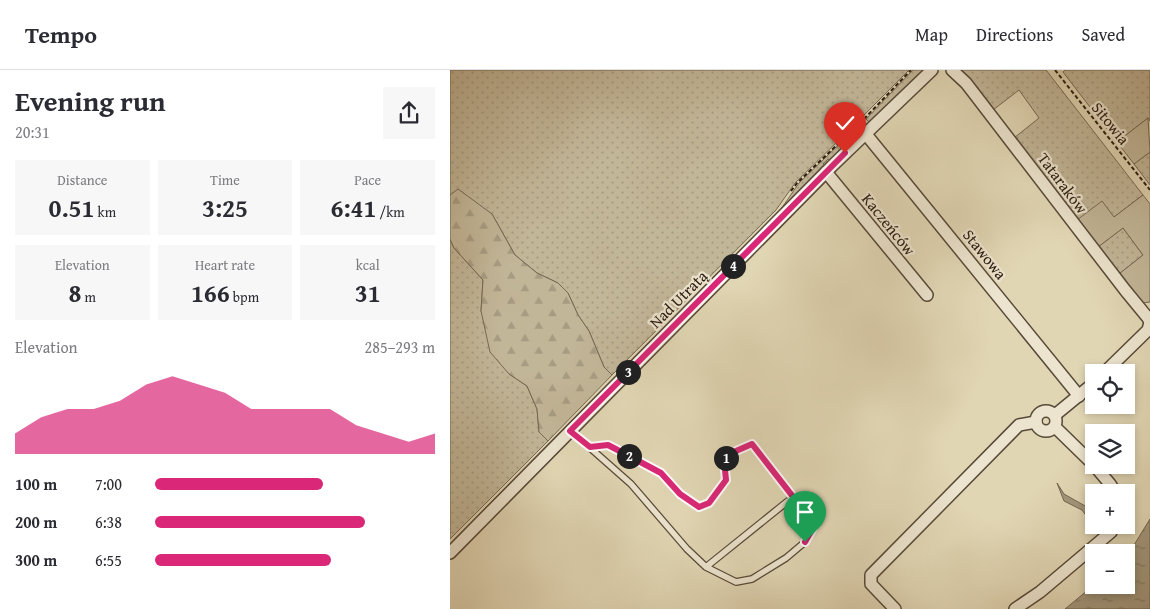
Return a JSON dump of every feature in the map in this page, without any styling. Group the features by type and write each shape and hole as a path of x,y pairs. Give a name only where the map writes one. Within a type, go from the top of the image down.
{"street":[{"name":"Nad Utratą","path":"450,553 826,172 932,70"},
{"name":"Tataraków","path":"952,70 966,83 1148,318 1150,322 1148,330 1113,364"},
{"name":"Stawowa","path":"865,133 1079,396"},
{"name":"Kaczeńców","path":"826,172 926,295"},
{"path":"1085,391 1055,421 1049,431 1042,430 1036,422 1036,416 1041,412 1050,411 1055,421 1085,455"},
{"path":"895,609 871,584 872,575 1019,425 1036,422"},
{"path":"1102,474 1110,484"},
{"path":"1015,609 1040,592 1109,534"}],"lane":[{"path":"570,431 631,484 687,549 706,567 736,582 752,579 786,558 805,542 813,528 808,516 800,504 788,502 706,567"}],"path":[{"name":"Sitowia","path":"1055,70 1150,190"},
{"path":"590,447 608,445 661,473 680,494 699,507 709,503 726,480 724,460 736,451 752,444 800,504"}],"green space":[{"path":"450,70 909,70 849,130 840,121 835,127 843,136 795,183 776,210 612,375 604,367 589,331 578,315 568,293 558,283 537,273 515,255 492,214 450,195"},
{"path":"913,70 924,70 870,123 866,119"},
{"path":"962,70 1046,70 1143,195 1114,217 1077,220 1014,138 1039,118 1019,90 993,110"},
{"path":"1065,70 1150,70 1150,121 1148,118 1117,142 1063,72"},
{"path":"1148,118 1150,152 1134,164 1117,142"},
{"path":"852,132 856,136 823,164 825,167 615,380 612,380 781,209 799,183"},
{"path":"1150,152 1150,185 1134,164"},
{"path":"458,189 492,214 515,255 537,273 558,283 568,293 578,315 589,331 604,367 612,375 548,441 539,432 537,409 527,386 509,374 490,352 481,311 483,280 454,248 450,239 450,195"},
{"path":"1143,195 1150,204 1150,302 1142,303 1119,274 1143,255 1123,228 1098,247 1077,220 1102,201 1114,217"},
{"path":"1123,228 1143,255 1119,274 1098,247"},
{"path":"450,239 454,248 483,280 481,311 509,374 527,386 537,409 539,432 548,441 450,539"},
{"path":"605,389 450,547 450,544"}],"water":[{"path":"1057,483 1064,494 1085,506 1085,514 1082,510 1064,501"},
{"path":"1150,519 1150,609 1065,609 1085,592 1085,594 1135,594 1135,544"}],"route":[{"path":"805,542 813,528 808,516 752,444 736,451 724,460 726,480 709,503 699,507 680,494 661,473 608,445 590,447 570,431 845,153"}]}
